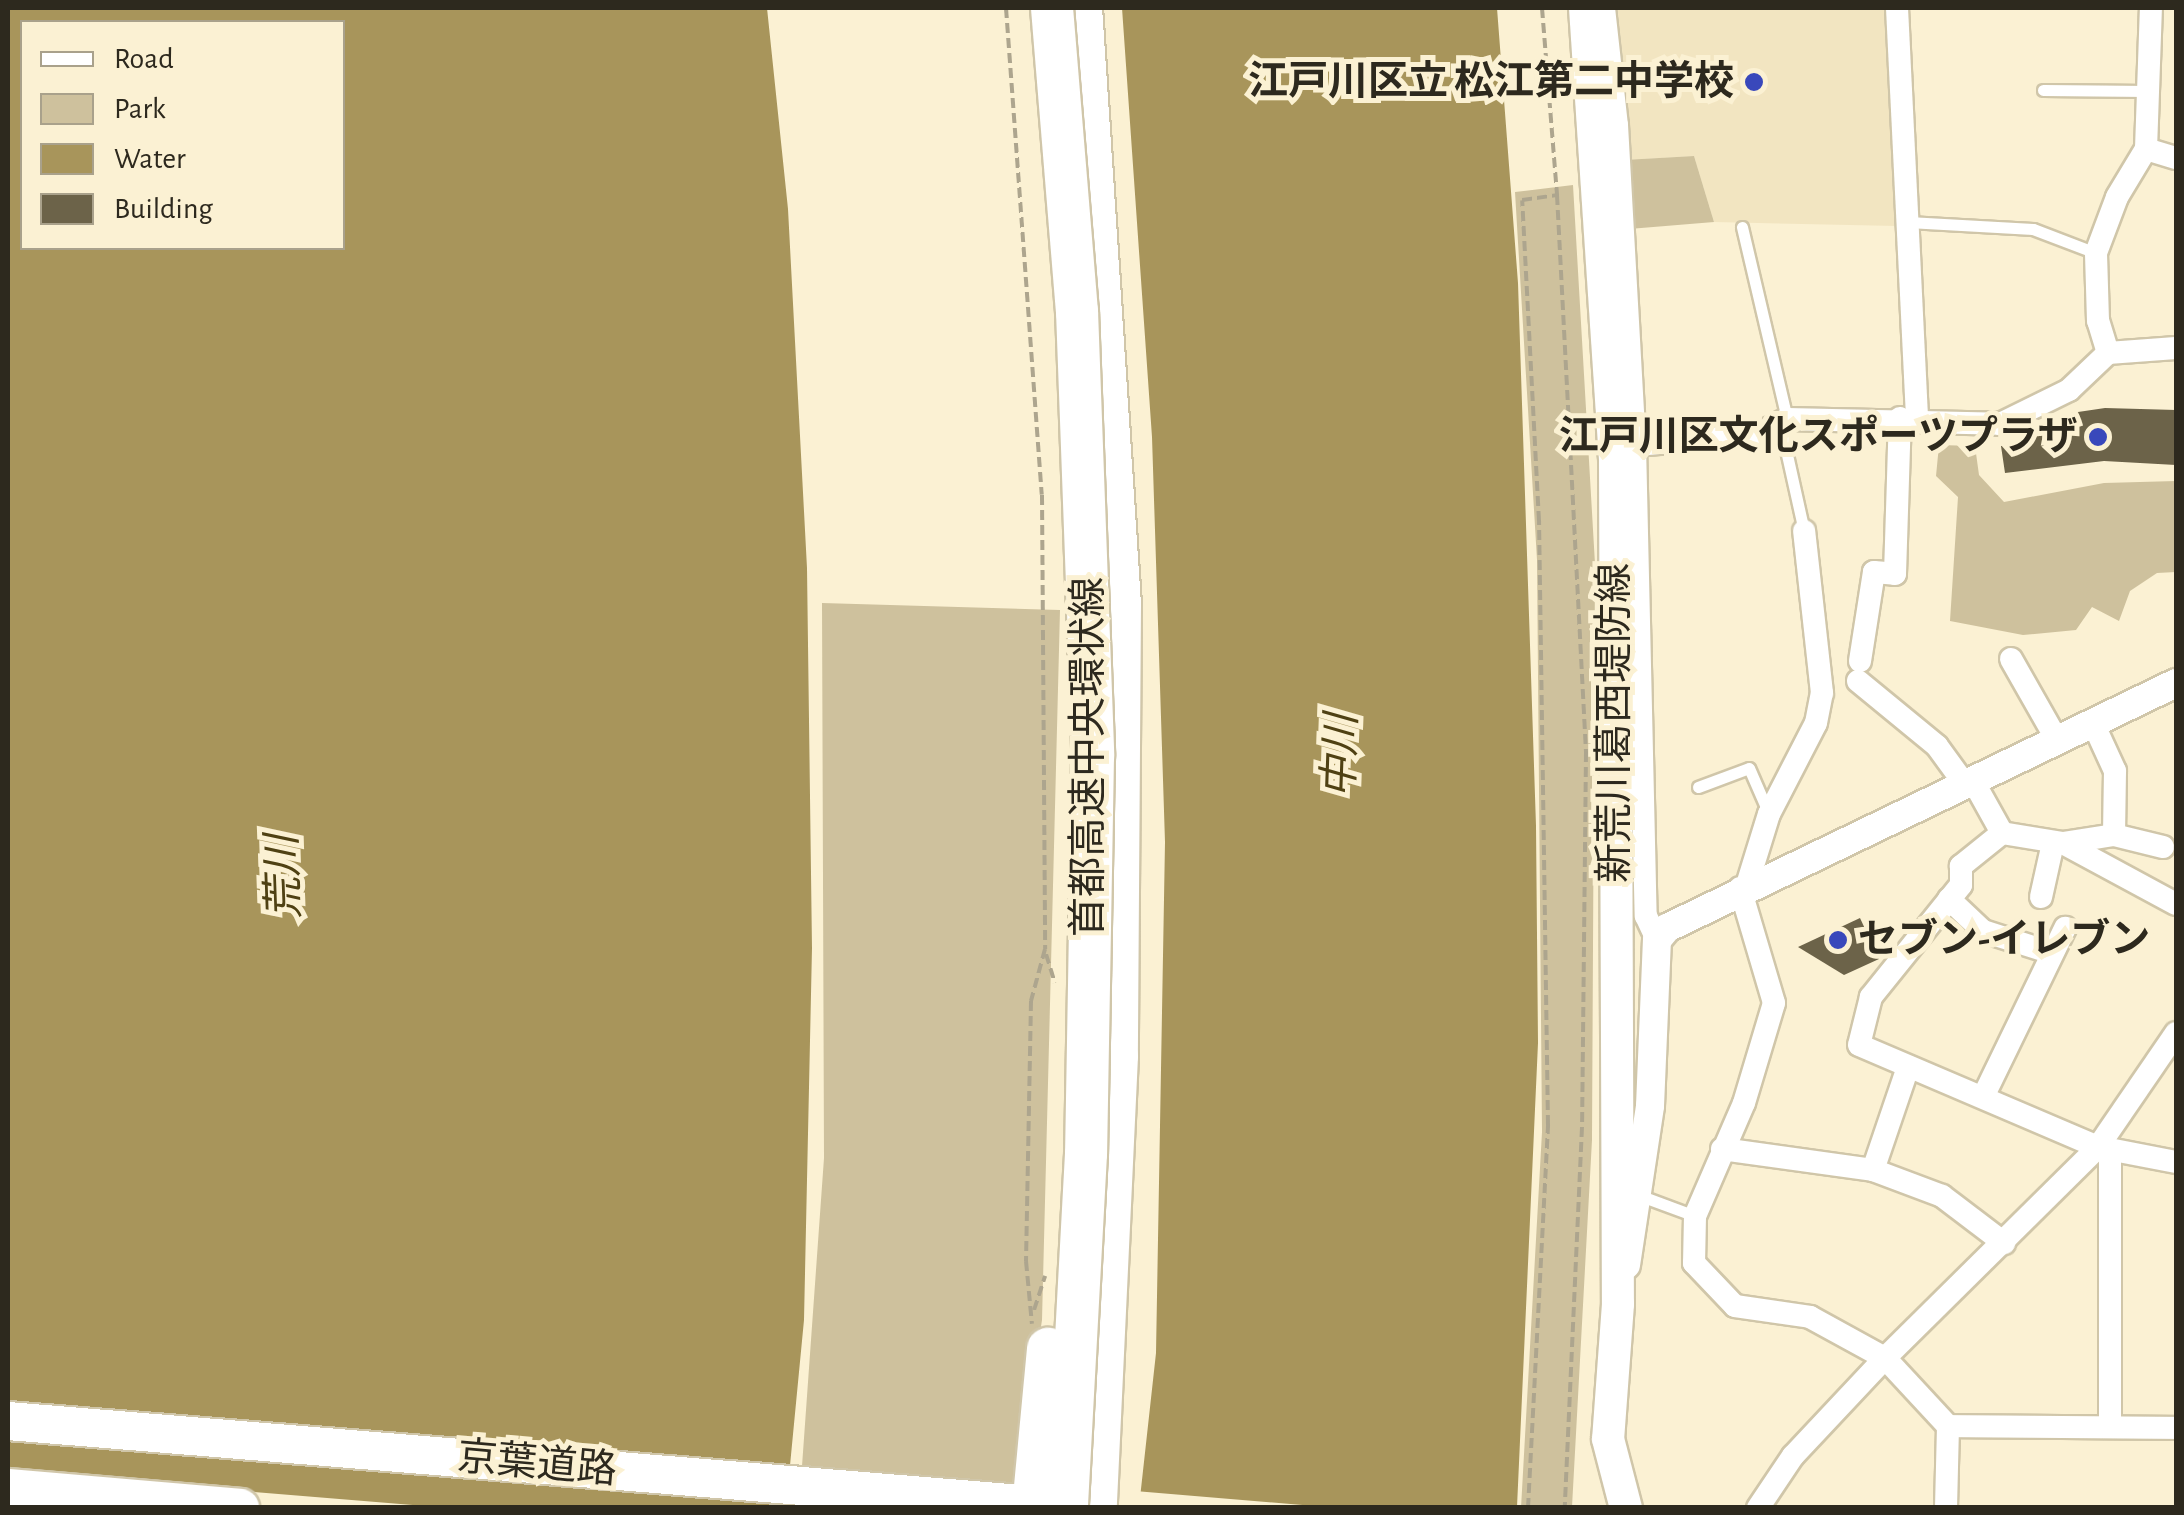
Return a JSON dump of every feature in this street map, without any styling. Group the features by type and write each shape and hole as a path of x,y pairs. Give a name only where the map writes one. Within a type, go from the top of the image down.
{"highway":[{"name":"首都高速中央環状線","path":"1052,8 1091,611 1089,1032 1067,1508"},
{"name":"首都高速中央環状線","path":"1081,8 1120,604 1117,1056 1107,1351 1096,1508"},
{"path":"1033,1508 1065,1145 1089,1032"},
{"path":"1107,1351 1118,1427 1118,1508"},
{"name":"京葉道路","path":"8,1421 1067,1508"},
{"path":"8,1488 240,1508"}],"main road":[{"name":"新荒川葛西堤防線","path":"1585,8 1615,463 1618,1304 1602,1508"},
{"name":"新荒川葛西堤防線","path":"1608,1439 1626,1508"}],"street":[{"path":"1604,8 1617,125 1635,445 1646,916 1657,940 1640,1196 1618,1304"},
{"path":"1898,8 1908,222 1909,418 1895,574 1874,572 1859,671 1968,781 2002,834"},
{"path":"2108,353 2098,320 2096,253 2117,197 2146,149 2151,8"},
{"path":"2146,149 2176,158"},
{"path":"1635,445 1756,434 1783,421 1909,418 2000,424 2069,390 2108,353 2176,348"},
{"path":"1804,531 1822,693 1805,748 1769,814 1743,887 1774,1003 1695,1216 1694,1263 1734,1306 1810,1317 1884,1358 1948,1426 1946,1508"},
{"path":"2011,659 2057,740"},
{"path":"1657,940 1683,917 1743,887 2176,683"},
{"path":"2093,723 2114,771 2114,835"},
{"path":"2163,848 2114,835 2058,843 2002,834 1961,866 1961,884 1872,997 1858,1045 2104,1148 2176,1162"},
{"path":"2041,897 2058,843"},
{"path":"2058,843 2176,904"},
{"path":"1950,899 1983,930 2052,953"},
{"path":"1984,1095 2065,928"},
{"path":"1758,1508 1793,1456 1884,1358 2104,1148 2176,1033"},
{"path":"1873,1170 1908,1066"},
{"path":"2104,1148 2110,1427"},
{"path":"1722,1149 1873,1170 1942,1196 2004,1243"},
{"path":"1948,1426 2176,1428"}],"lane":[{"path":"2043,90 2148,91"},
{"path":"1908,222 2033,229 2096,253"},
{"path":"1742,227 1804,531"},
{"path":"1698,787 1749,768 1769,814"},
{"path":"1640,1196 1695,1216"}],"path":[{"path":"1006,8 1042,494 1045,949 1031,1001 1031,1334"},
{"path":"1542,8 1557,196 1586,752 1582,1127 1564,1508"},
{"path":"1528,1508 1548,1106 1539,522 1522,200 1557,196"},
{"path":"1680,1508 1709,1507"}],"shaded area":[{"name":"江戸川区立 松江第二中学校","path":"1611,8 1888,8 1897,226 1714,222 1694,156 1624,160"}],"green space":[{"path":"1694,156 1714,222 1629,229 1624,160"},
{"path":"1573,185 1595,564 1592,1140 1572,1507 1521,1508 1542,1132 1537,560 1515,192"},
{"path":"1939,445 1975,446 1979,475 2004,502 2104,483 2176,481 2176,572 2157,573 2130,591 2119,621 2092,607 2076,630 2023,635 1950,621 1958,497 1936,476"},
{"path":"822,603 1060,610 1042,1320 1014,1507 799,1508 824,1158"}],"water":[{"name":"荒川","path":"8,8 767,8 788,209 807,568 812,948 804,1320 786,1507 8,1508"},
{"name":"中川","path":"1122,8 1497,8 1518,283 1536,826 1538,1043 1517,1507 1139,1507 1156,1353 1165,842 1152,437"}],"pier":[{"path":"8,1472 437,1507 8,1508"},
{"path":"1135,1491 1326,1507 1134,1508"}],"building":[{"name":"江戸川区文化スポーツプラザ","path":"2105,408 2176,410 2176,465 2104,461 2005,473 2001,446 2019,444 2018,430 2052,425 2051,416"},
{"path":"1860,918 1879,959 1844,975 1798,947"}],"place":[{"name":"江戸川区立 松江第二中学校","path":"1754,82"},
{"name":"江戸川区文化スポーツプラザ","path":"2098,437"},
{"name":"セブン-イレブン","path":"1838,940"}]}
